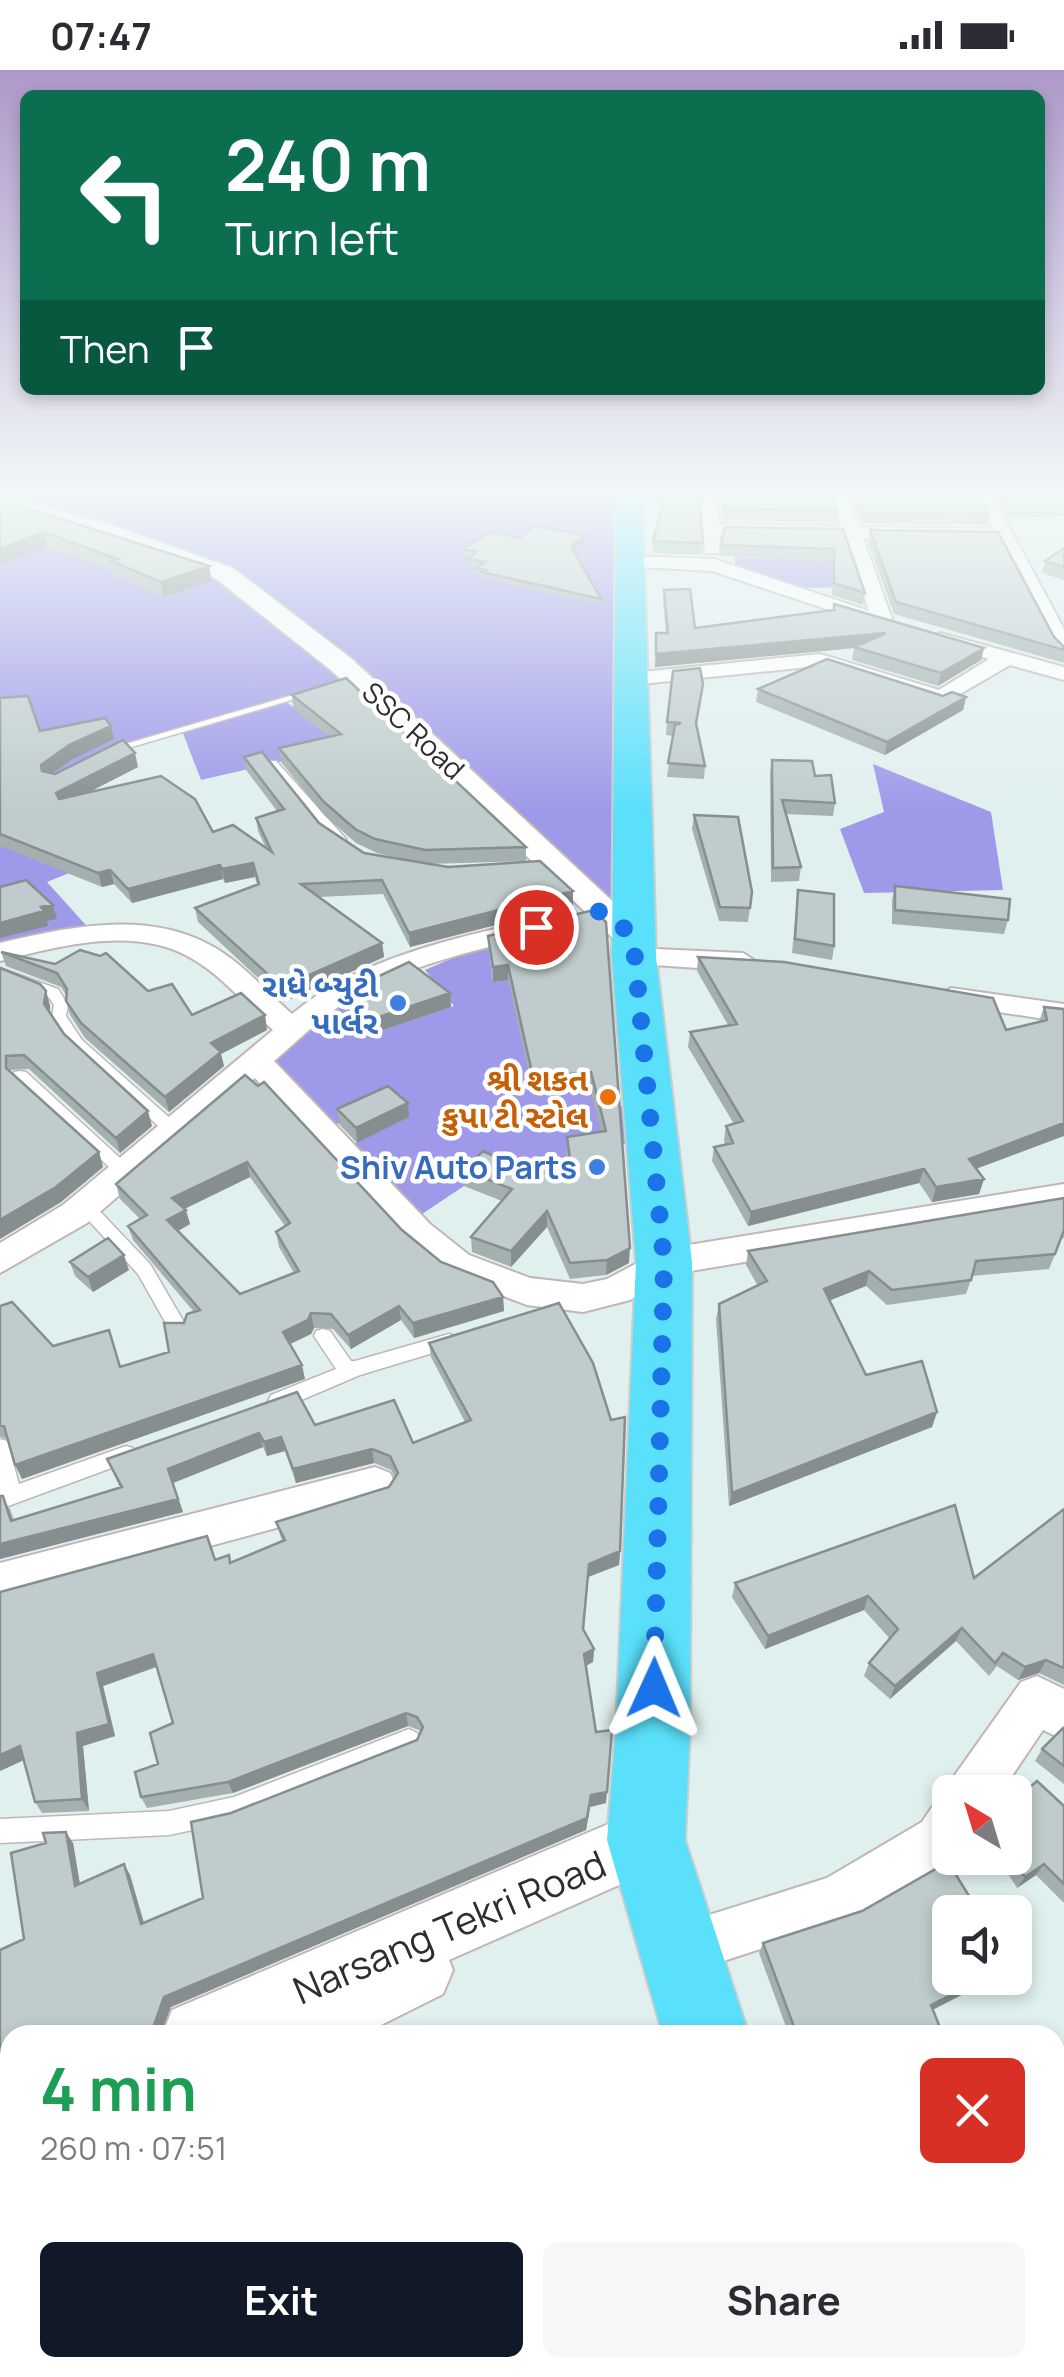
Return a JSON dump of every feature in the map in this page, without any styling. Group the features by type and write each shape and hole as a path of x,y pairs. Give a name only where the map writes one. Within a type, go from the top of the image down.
{"main road":[{"path":"630,598 624,935 664,1262 654,1728 646,1840 703,2025"}],"street":[{"name":"SSC Road","path":"252,598 624,935"},
{"path":"812,598 1005,659 1062,672"},
{"path":"885,598 900,627"},
{"path":"1037,598 1064,648"},
{"path":"630,680 820,660 941,698 1005,659"},
{"path":"0,952 66,935 103,932 145,935 192,946 223,966 292,1030"},
{"path":"0,1260 84,1206 325,1002 378,975 466,944 624,935 765,963"},
{"path":"923,991 1064,1013"},
{"path":"256,1060 328,1132 418,1232 456,1264 527,1292 583,1298 617,1290 664,1262 1064,1196"},
{"path":"0,1583 376,1485"},
{"path":"984,1775 1037,1698 1064,1718"},
{"path":"306,2025 576,1893 646,1840"},
{"name":"Narsang Tekri Road","path":"220,2025 646,1840"},
{"path":"677,1950 838,1900 932,1845"}],"lane":[{"path":"86,760 127,743 321,690"},
{"path":"272,764 330,831 358,855"},
{"path":"0,972 53,992 61,1005 60,1016 77,1043 174,1131"},
{"path":"20,1076 125,1172"},
{"path":"84,1206 144,1270 179,1329"},
{"path":"526,1316 583,1298"},
{"path":"252,1410 356,1369 470,1334"},
{"path":"323,1336 345,1366 356,1369"},
{"path":"0,1447 6,1498 150,1445"},
{"path":"0,1830 168,1822 234,1809 409,1741"}],"shaded area":[{"path":"0,598 630,598 633,937 358,680 284,700 343,747 201,780 181,728 101,753 54,780 89,865 47,882 93,933 0,952"},
{"path":"873,764 991,812 1003,890 864,893 840,829 884,812"},
{"path":"488,943 493,982 538,975 533,1092 590,1087 596,1109 624,1106 625,1144 567,1153 572,1190 464,1186 416,1218 352,1145 408,1117 389,1101 335,1125 267,1065 341,1000 372,1034 454,1006 425,970"}],"building":[{"path":"665,598 691,598 695,628 834,610 834,604 984,648 941,673 854,647 886,633 656,654 656,633 668,633"},
{"path":"894,598 1033,598 1064,650 896,602"},
{"path":"827,659 943,696 952,692 966,697 887,742 758,689"},
{"path":"700,668 703,684 696,723 705,766 668,763 675,725 681,723 667,722 673,671"},
{"path":"346,678 526,847 425,850 375,839 355,829 323,801 279,748 341,734 292,695"},
{"path":"28,696 40,731 105,718 111,726 69,745 41,765 42,771 55,774 123,740 135,753 56,793 59,799 161,776 195,799 213,832 233,825 272,852 256,818 284,809 244,757 262,752 319,823 364,853 448,867 540,861 573,891 409,933 382,880 301,884 382,943 282,987 195,908 259,884 253,863 222,869 220,865 128,889 110,870 98,873 0,834 0,698"},
{"path":"772,760 812,761 815,776 831,775 835,803 782,800 801,867 773,868"},
{"path":"694,815 738,817 752,892 750,908 720,907"},
{"path":"26,880 53,905 0,923 0,887"},
{"path":"895,886 1010,899 1008,920 895,910"},
{"path":"798,890 834,894 834,946 795,939"},
{"path":"594,910 606,922 630,1248 607,1260 570,1263 547,1211 511,1251 471,1237 512,1189 463,1170 483,1151 531,1173 572,1174 567,1137 606,1131 591,1072 533,1077 508,965 493,967 488,936"},
{"path":"80,950 100,956 106,953 148,991 172,984 192,1015 241,993 265,1015 211,1043 221,1052 165,1097 81,1023 66,1001 67,989 57,973 1,952 55,964"},
{"path":"698,957 784,962 993,998 1006,1030 1047,1020 1044,1007 1064,1009 1064,1123 969,1159 984,1179 936,1187 924,1169 751,1212 714,1147 733,1143 726,1126 743,1121 690,1032 737,1024"},
{"name":"રાધે બ્યુટી પાર્લર","path":"409,962 450,993 370,1020 345,992"},
{"path":"0,968 40,984 46,991 44,1004 64,1034 148,1111 116,1138 24,1055 6,1056 6,1068 99,1152 56,1187 0,1220"},
{"path":"245,1075 258,1086 264,1082 402,1230 441,1262 493,1282 503,1297 413,1323 399,1306 348,1335 331,1314 311,1313 308,1320 283,1332 302,1365 15,1465 4,1426 0,1425 0,1306 12,1302 53,1346 109,1330 120,1367 169,1352 164,1323 184,1323 187,1314 200,1310 128,1226 147,1215 116,1184","holes":["247,1162 290,1223 276,1232 299,1271 240,1294 167,1220 186,1210 172,1198"]},
{"path":"388,1086 408,1103 356,1128 337,1109"},
{"path":"1064,1198 1064,1230 1055,1254 976,1261 971,1280 892,1290 869,1271 824,1289 866,1375 922,1361 937,1412 732,1493 719,1304 767,1281 748,1251"},
{"path":"108,1238 124,1255 88,1277 70,1262"},
{"path":"559,1303 593,1363 611,1420 625,1417 620,1551 589,1564 583,1629 594,1649 584,1654 596,1732 612,1730 607,1792 591,1795 587,1818 164,1997 154,2025 0,2025 0,1950 24,1939 11,1853 46,1843 43,1833 66,1832 75,1886 124,1864 141,1924 203,1898 191,1822 231,1813 417,1740 423,1727 417,1717 406,1713 228,1782 141,1797 135,1772 158,1764 150,1733 173,1723 153,1654 97,1673 109,1724 77,1733 82,1799 35,1802 20,1746 0,1755 0,1592 207,1536 215,1560 229,1555 230,1563 285,1540 276,1522 389,1487 398,1473 390,1456 372,1449 293,1469 281,1437 264,1442 259,1433 168,1469 178,1499 0,1544 0,1496 11,1521 122,1487 107,1459 297,1392 315,1425 394,1400 413,1443 471,1420 429,1343"},
{"path":"955,1505 974,1578 1064,1509 1064,1668 1046,1660 1025,1667 1003,1653 995,1663 962,1628 895,1686 869,1663 898,1629 868,1596 768,1636 735,1583"},
{"path":"1064,1729 1064,1766 1042,1749"},
{"path":"1037,1781 1064,1806 1064,1884 1044,1864 1032,1872 1032,1785"},
{"path":"932,1871 932,1875 956,1875 968,1895 932,1895 932,1995 951,1995 931,2005 939,2025 793,2025 763,1943 862,1911"}],"place":[{"name":"રાધે બ્યુટી પાર્લર","path":"398,1003"},
{"name":"શ્રી શકત કુપા ટી સ્ટોલ","path":"608,1097"},
{"name":"Shiv Auto Parts","path":"597,1167"}],"route":[{"path":"536,927 605,910 633,937 664,1262 654,1688"}]}
